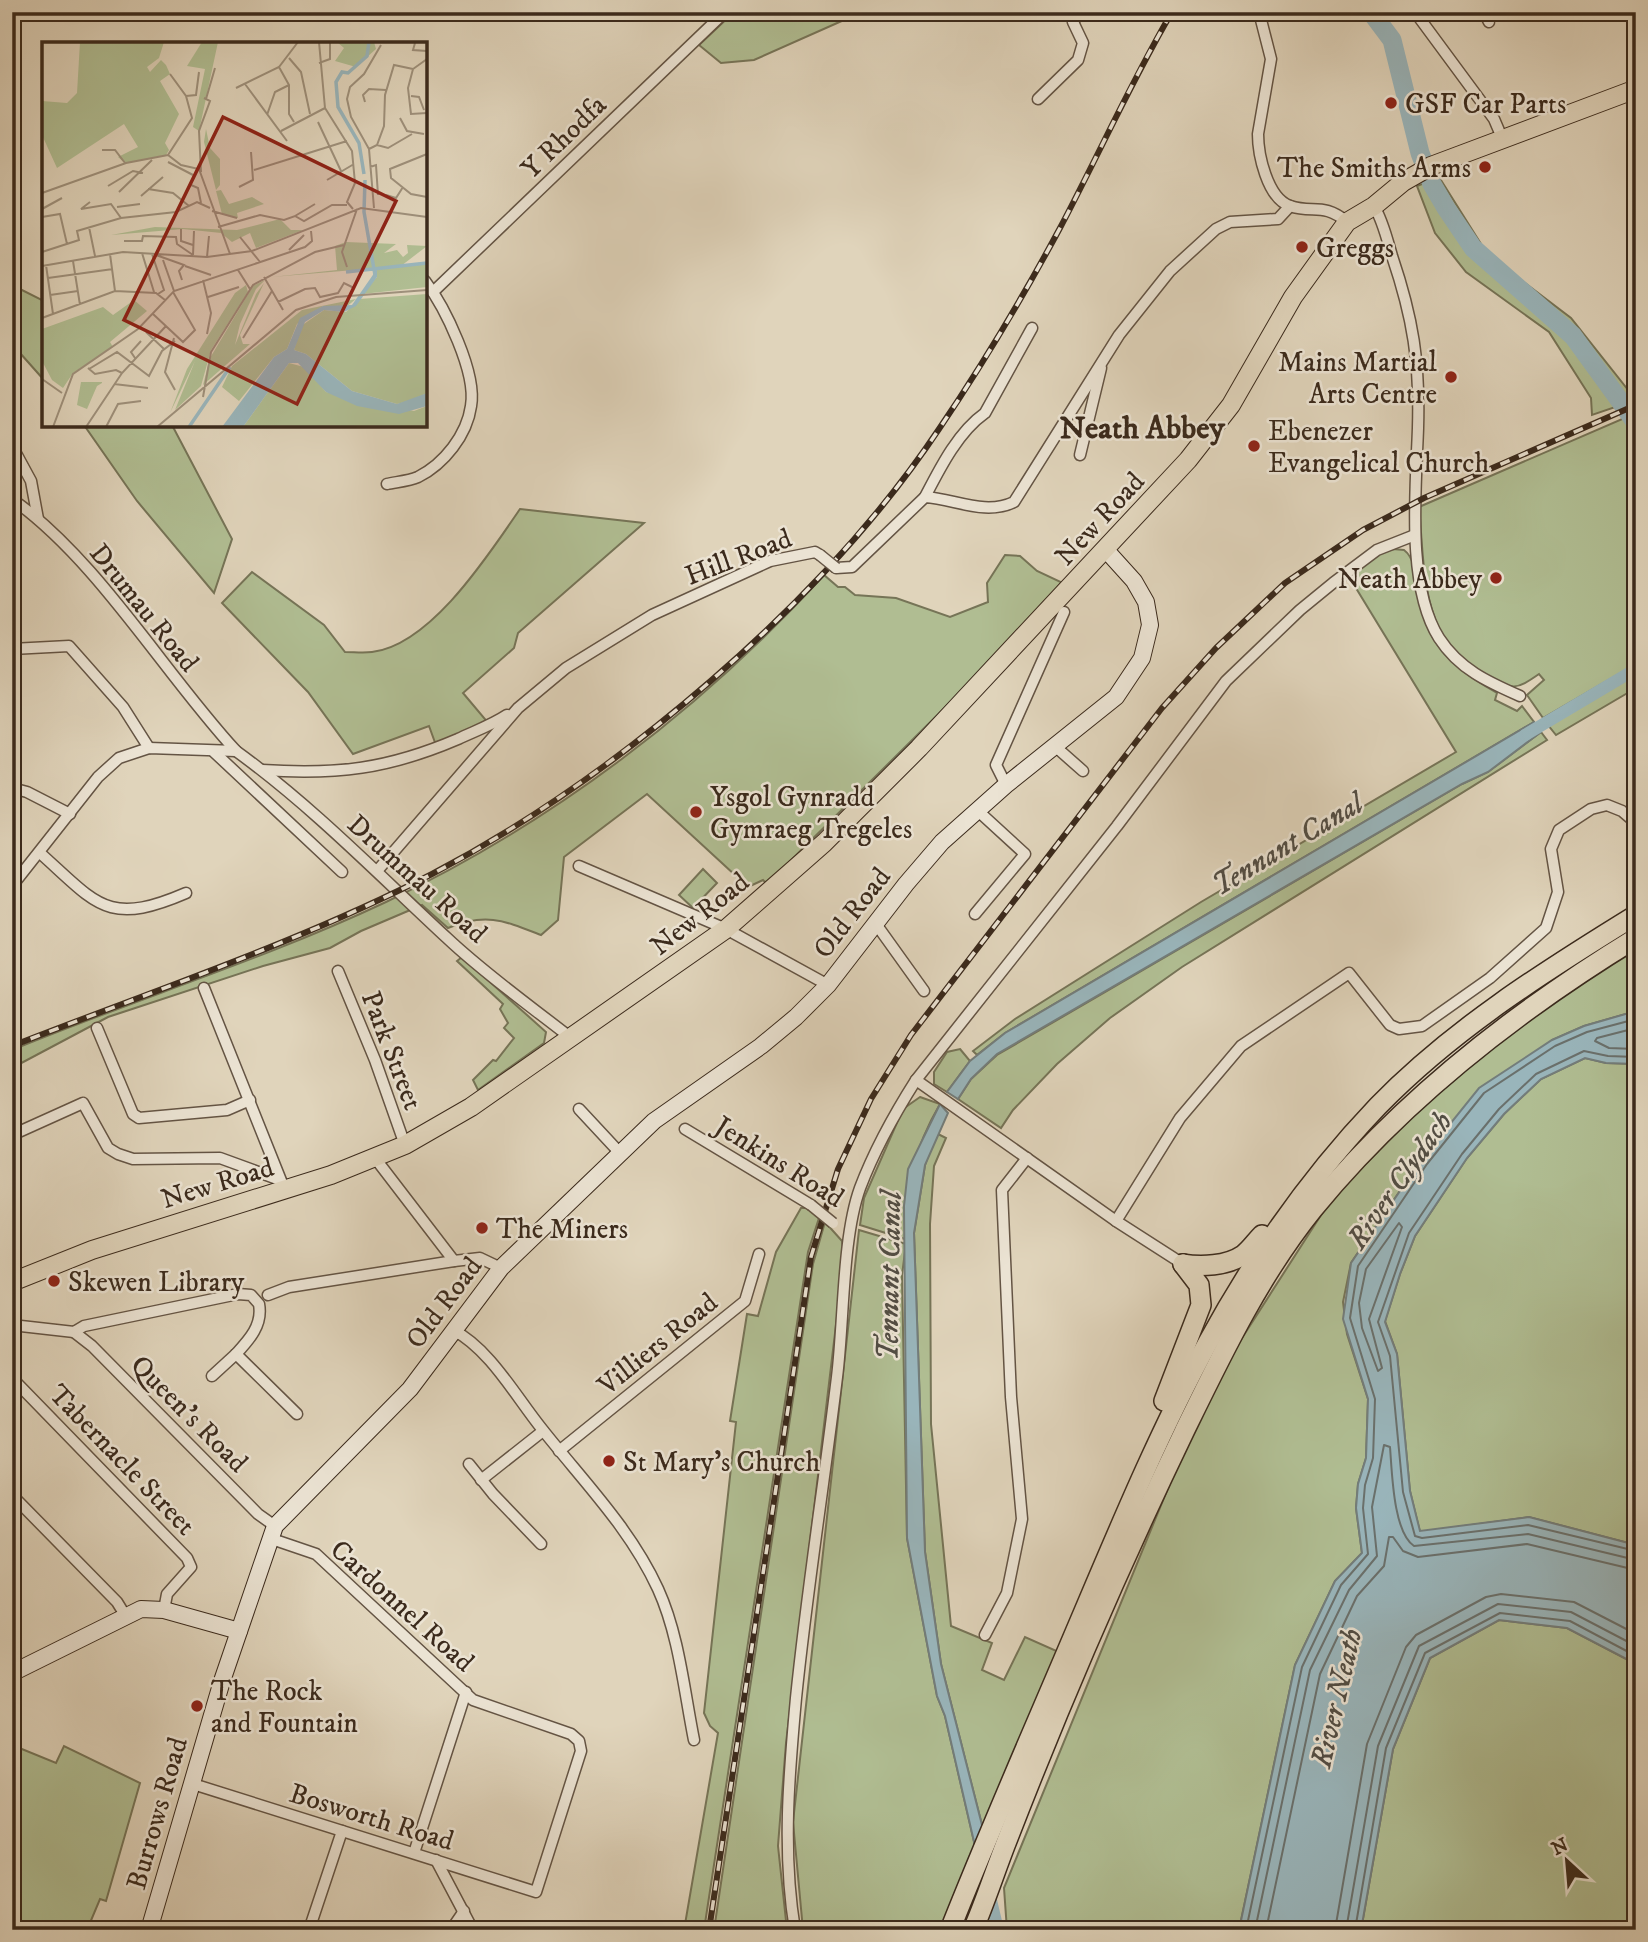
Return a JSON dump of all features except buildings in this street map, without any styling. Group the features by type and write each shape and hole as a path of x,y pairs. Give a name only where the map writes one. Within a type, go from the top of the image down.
{"highway":[{"path":"950,1930 1158,1436 1228,1302 1288,1213 1332,1157 1380,1104 1454,1037 1549,968 1636,915"},
{"path":"973,1930 1008,1838 1146,1511 1217,1362 1254,1297 1312,1211 1389,1125 1472,1052 1560,984 1636,938"},
{"path":"1183,1264 1195,1266 1228,1262 1244,1255 1288,1213"},
{"path":"1158,1436 1162,1407 1201,1305 1199,1285 1183,1264"}],"main road":[{"name":"New Road","path":"12,1282 92,1250 282,1184 376,1158 405,1145 471,1107 726,929 824,843 910,757 1106,550 1217,426 1293,297 1347,222 1425,170 1636,89"},
{"name":"Old Road","path":"239,1631 272,1532 393,1408 501,1268 654,1121 761,1046 828,985 942,842 1006,785 1057,748 1116,697 1132,678 1146,647 1150,625 1146,602 1134,581 1106,550"},
{"path":"12,1673 141,1609 164,1610 239,1631"},
{"name":"Burrows Road","path":"149,1930 239,1631"}],"street":[{"name":"Y Rhodfa","path":"433,292 724,12"},
{"path":"1038,99 1078,60 1083,43 1073,22 1080,12"},
{"path":"1259,12 1271,59 1258,145 1275,191 1290,206 1328,210 1347,222"},
{"path":"1415,12 1494,119 1503,139"},
{"path":"925,496 950,499 984,509 1014,502 1118,335 1170,271 1201,239 1230,222 1278,219 1290,206"},
{"path":"1374,206 1415,331 1419,426 1415,535 1424,598 1438,637 1468,671 1520,696"},
{"path":"387,484 417,477 443,458 463,433 472,404 470,378 427,284"},
{"name":"Hill Road","path":"377,871 518,708 566,668 652,615 770,561 815,552 836,568 852,567 925,496 956,446 975,420 985,413 1032,328"},
{"path":"1080,455 1103,359"},
{"path":"12,446 32,481 38,519"},
{"name":"Drumau Road","path":"12,499 38,519 74,555 236,751"},
{"path":"795,1930 787,1862 791,1749 804,1619 838,1376 851,1232 860,1189 895,1113 916,1080 1117,826 1226,681 1300,610 1333,583 1377,550 1415,535"},
{"path":"1006,785 996,765 1064,612"},
{"path":"12,649 69,646 123,707 149,748"},
{"path":"262,770 311,773 374,769 437,748 500,720 518,708"},
{"path":"12,886 98,777 119,758 149,748 236,751"},
{"path":"1057,748 1083,772"},
{"name":"Drummau Road","path":"236,751 262,770 377,871 449,940 570,1038"},
{"name":"Drummau Road","path":"214,752 342,872"},
{"path":"12,788 27,792 71,814"},
{"path":"1116,1221 1180,1118 1241,1046 1349,973 1390,1025 1399,1029 1422,1026 1490,978 1546,928 1558,892 1551,849 1559,830 1591,809 1607,805 1622,811 1636,823"},
{"path":"975,914 1026,854 977,810"},
{"path":"40,853 97,904 127,911 160,904 186,893"},
{"path":"579,866 726,929 828,985"},
{"path":"876,924 924,991"},
{"name":"Park Street","path":"338,971 375,1060 405,1145"},
{"path":"204,988 282,1184"},
{"path":"97,1028 133,1114 138,1118 227,1110 250,1100"},
{"path":"916,1080 1116,1221 1183,1264"},
{"path":"12,1135 83,1103 108,1148 133,1159 220,1158 282,1184"},
{"path":"579,1109 619,1152"},
{"name":"Jenkins Road","path":"685,1129 851,1232"},
{"path":"376,1158 454,1261"},
{"path":"985,1636 1007,1593 1022,1519 1011,1397 1002,1190 1027,1158"},
{"name":"Villiers Road","path":"559,1451 745,1301 759,1254"},
{"path":"268,1295 289,1287 454,1261 480,1258 501,1268"},
{"path":"12,1325 74,1332 84,1326 238,1294 251,1295 259,1304 257,1324 252,1336 212,1376"},
{"path":"453,1331 471,1343 615,1517 658,1589 671,1627 694,1740"},
{"name":"Queen's Road","path":"74,1332 92,1346 258,1514 272,1532"},
{"path":"236,1354 297,1414"},
{"name":"Tabernacle Street","path":"12,1378 187,1558 191,1567 167,1594 164,1610"},
{"path":"481,1480 543,1431"},
{"path":"469,1464 541,1544"},
{"path":"12,1494 117,1602 125,1615"},
{"name":"Cardonnel Road","path":"272,1532 316,1554 466,1692 414,1853"},
{"name":"Bosworth Road","path":"193,1784 536,1892 581,1751 579,1741 572,1734 482,1705 466,1692"},
{"path":"309,1930 342,1831"},
{"path":"436,1860 473,1930"},
{"path":"451,1930 464,1911"}],"green space":[{"path":"734,12 862,12 754,60 721,63 699,45"},
{"path":"1439,177 1488,255 1571,318 1636,400 1592,415 1591,398 1549,332 1466,272 1435,233 1417,186"},
{"path":"12,285 42,300 42,378 12,344"},
{"path":"1636,413 1636,664 1543,718 1527,695 1544,680 1539,674 1525,683 1509,686 1487,677 1465,663 1449,645 1438,625 1425,580 1419,507"},
{"path":"85,427 173,427 232,539 214,593 137,501"},
{"path":"520,509 644,523 518,633 514,648 463,693 490,725 437,748 429,726 353,754 308,692 222,603 252,572 324,625 345,652 372,652 394,646 437,616 457,595"},
{"path":"1393,549 1404,550 1410,556 1424,615 1438,646 1452,662 1497,693 1495,700 1517,711 1522,706 1534,722 1005,1033 977,1055 973,1051 1015,1019 1201,902 1456,752 1348,575 1376,555"},
{"path":"1005,555 1020,556 1037,571 1065,584 1007,646 767,884 763,880 748,887 647,794 564,857 558,920 541,935 506,922 485,919 448,928 422,905 361,931 330,948 263,966 108,1017 12,1068 12,1050 340,923 447,871 507,837 621,760 675,717 777,625 824,575 838,587 845,587 855,595 896,598 950,617 988,602 987,583"},
{"path":"1636,673 1636,688 1556,735 1548,725"},
{"path":"1541,732 1547,740 1182,967 1110,1018 1057,1064 1013,1110 1001,1128 958,1099 971,1079 997,1055 1462,784 1488,772"},
{"path":"703,869 717,883 693,908 679,895"},
{"path":"1636,947 1636,1011 1584,1026 1552,1040 1421,1160 1351,1263 1343,1302 1347,1334 1368,1399 1366,1458 1358,1484 1356,1508 1362,1553 1335,1581 1295,1665 1239,1930 1007,1930 1004,1888 1182,1454 1233,1352 1332,1198 1422,1107 1515,1025"},
{"path":"462,957 546,1032 544,1043 478,1090 473,1080 493,1060 496,1061 514,1038 504,1028 508,1023 500,1009 503,1004 457,961"},
{"path":"960,1049 970,1061 947,1092 934,1084 934,1072 947,1052"},
{"path":"1585,1058 1606,1063 1636,1064 1636,1545 1529,1517 1420,1532 1410,1491 1397,1354 1385,1321 1400,1274 1415,1236 1467,1158 1504,1114 1541,1079"},
{"path":"920,1097 940,1104 924,1136 913,1169 906,1203 905,1239 860,1225 864,1198 903,1109"},
{"path":"936,1133 946,1138 934,1166 930,1224 931,1424 951,1626 992,1643 982,1670 1004,1680 1025,1637 1061,1653 983,1829 941,1664 925,1552 914,1233 925,1165"},
{"path":"801,1208 808,1208 819,1218 808,1252 704,1930 684,1930 718,1733 710,1726 704,1713 736,1422 730,1421 747,1314 758,1316 776,1252"},
{"path":"825,1222 842,1241 844,1258 786,1743 778,1846 787,1930 714,1930 813,1264"},
{"path":"859,1230 906,1244 902,1275 907,1538 937,1696 945,1716 975,1846 943,1930 803,1930 793,1822"},
{"path":"1499,1620 1567,1628 1636,1664 1636,1930 1361,1930 1393,1749 1430,1658"},
{"path":"12,1745 56,1763 64,1746 140,1783 106,1901 100,1899 87,1930 12,1930"}],"water":[{"path":"1534,722 1541,732 1488,772 1462,784 997,1054 971,1079 958,1099 947,1092 970,1061 1005,1033"},
{"name":"River Neath","path":"1636,1011 1636,1064 1606,1063 1585,1058 1541,1079 1504,1114 1467,1158 1415,1236 1385,1322 1397,1354 1410,1491 1420,1531 1529,1517 1636,1545 1636,1664 1567,1628 1499,1620 1430,1658 1393,1749 1361,1930 1239,1930 1295,1665 1335,1581 1362,1553 1356,1508 1358,1484 1366,1458 1368,1399 1343,1319 1351,1263 1421,1160 1479,1088 1552,1040 1584,1026"},
{"path":"940,1104 948,1113 925,1165 914,1233 925,1552 941,1664 983,1829 975,1846 945,1716 937,1696 907,1538 904,1206 908,1169"}],"waterway":[{"name":"River Clydach","path":"1371,12 1392,40 1420,153 1432,184 1446,208 1473,248 1573,336 1636,423"},
{"name":"Tennant Canal","path":"1525,735 1636,669"},
{"name":"Tennant Canal","path":"989,1892 998,1930"}],"railway":[{"path":"12,1046 277,944 432,874 502,834 573,788 643,736 711,680 776,621 837,558 891,494 939,429 987,355 1046,254 1172,12"},
{"path":"709,1930 811,1257 838,1169 871,1099 911,1035 1162,708 1216,648 1285,583 1363,530 1424,498 1636,405"}],"place":[{"name":"GSF Car Parts","path":"1391,103"},
{"name":"The Smiths Arms","path":"1485,167"},
{"name":"Greggs","path":"1302,247"},
{"name":"Mains Martial Arts Centre","path":"1451,377"},
{"name":"Ebenezer Evangelical Church","path":"1254,446"},
{"name":"Neath Abbey","path":"1496,578"},
{"name":"Ysgol Gynradd Gymraeg Tregeles","path":"696,812"},
{"name":"The Miners","path":"482,1228"},
{"name":"Skewen Library","path":"54,1281"},
{"name":"St Mary's Church","path":"609,1461"},
{"name":"The Rock and Fountain","path":"197,1706"}],"district":[{"name":"Neath Abbey","path":"1142,427"}]}
